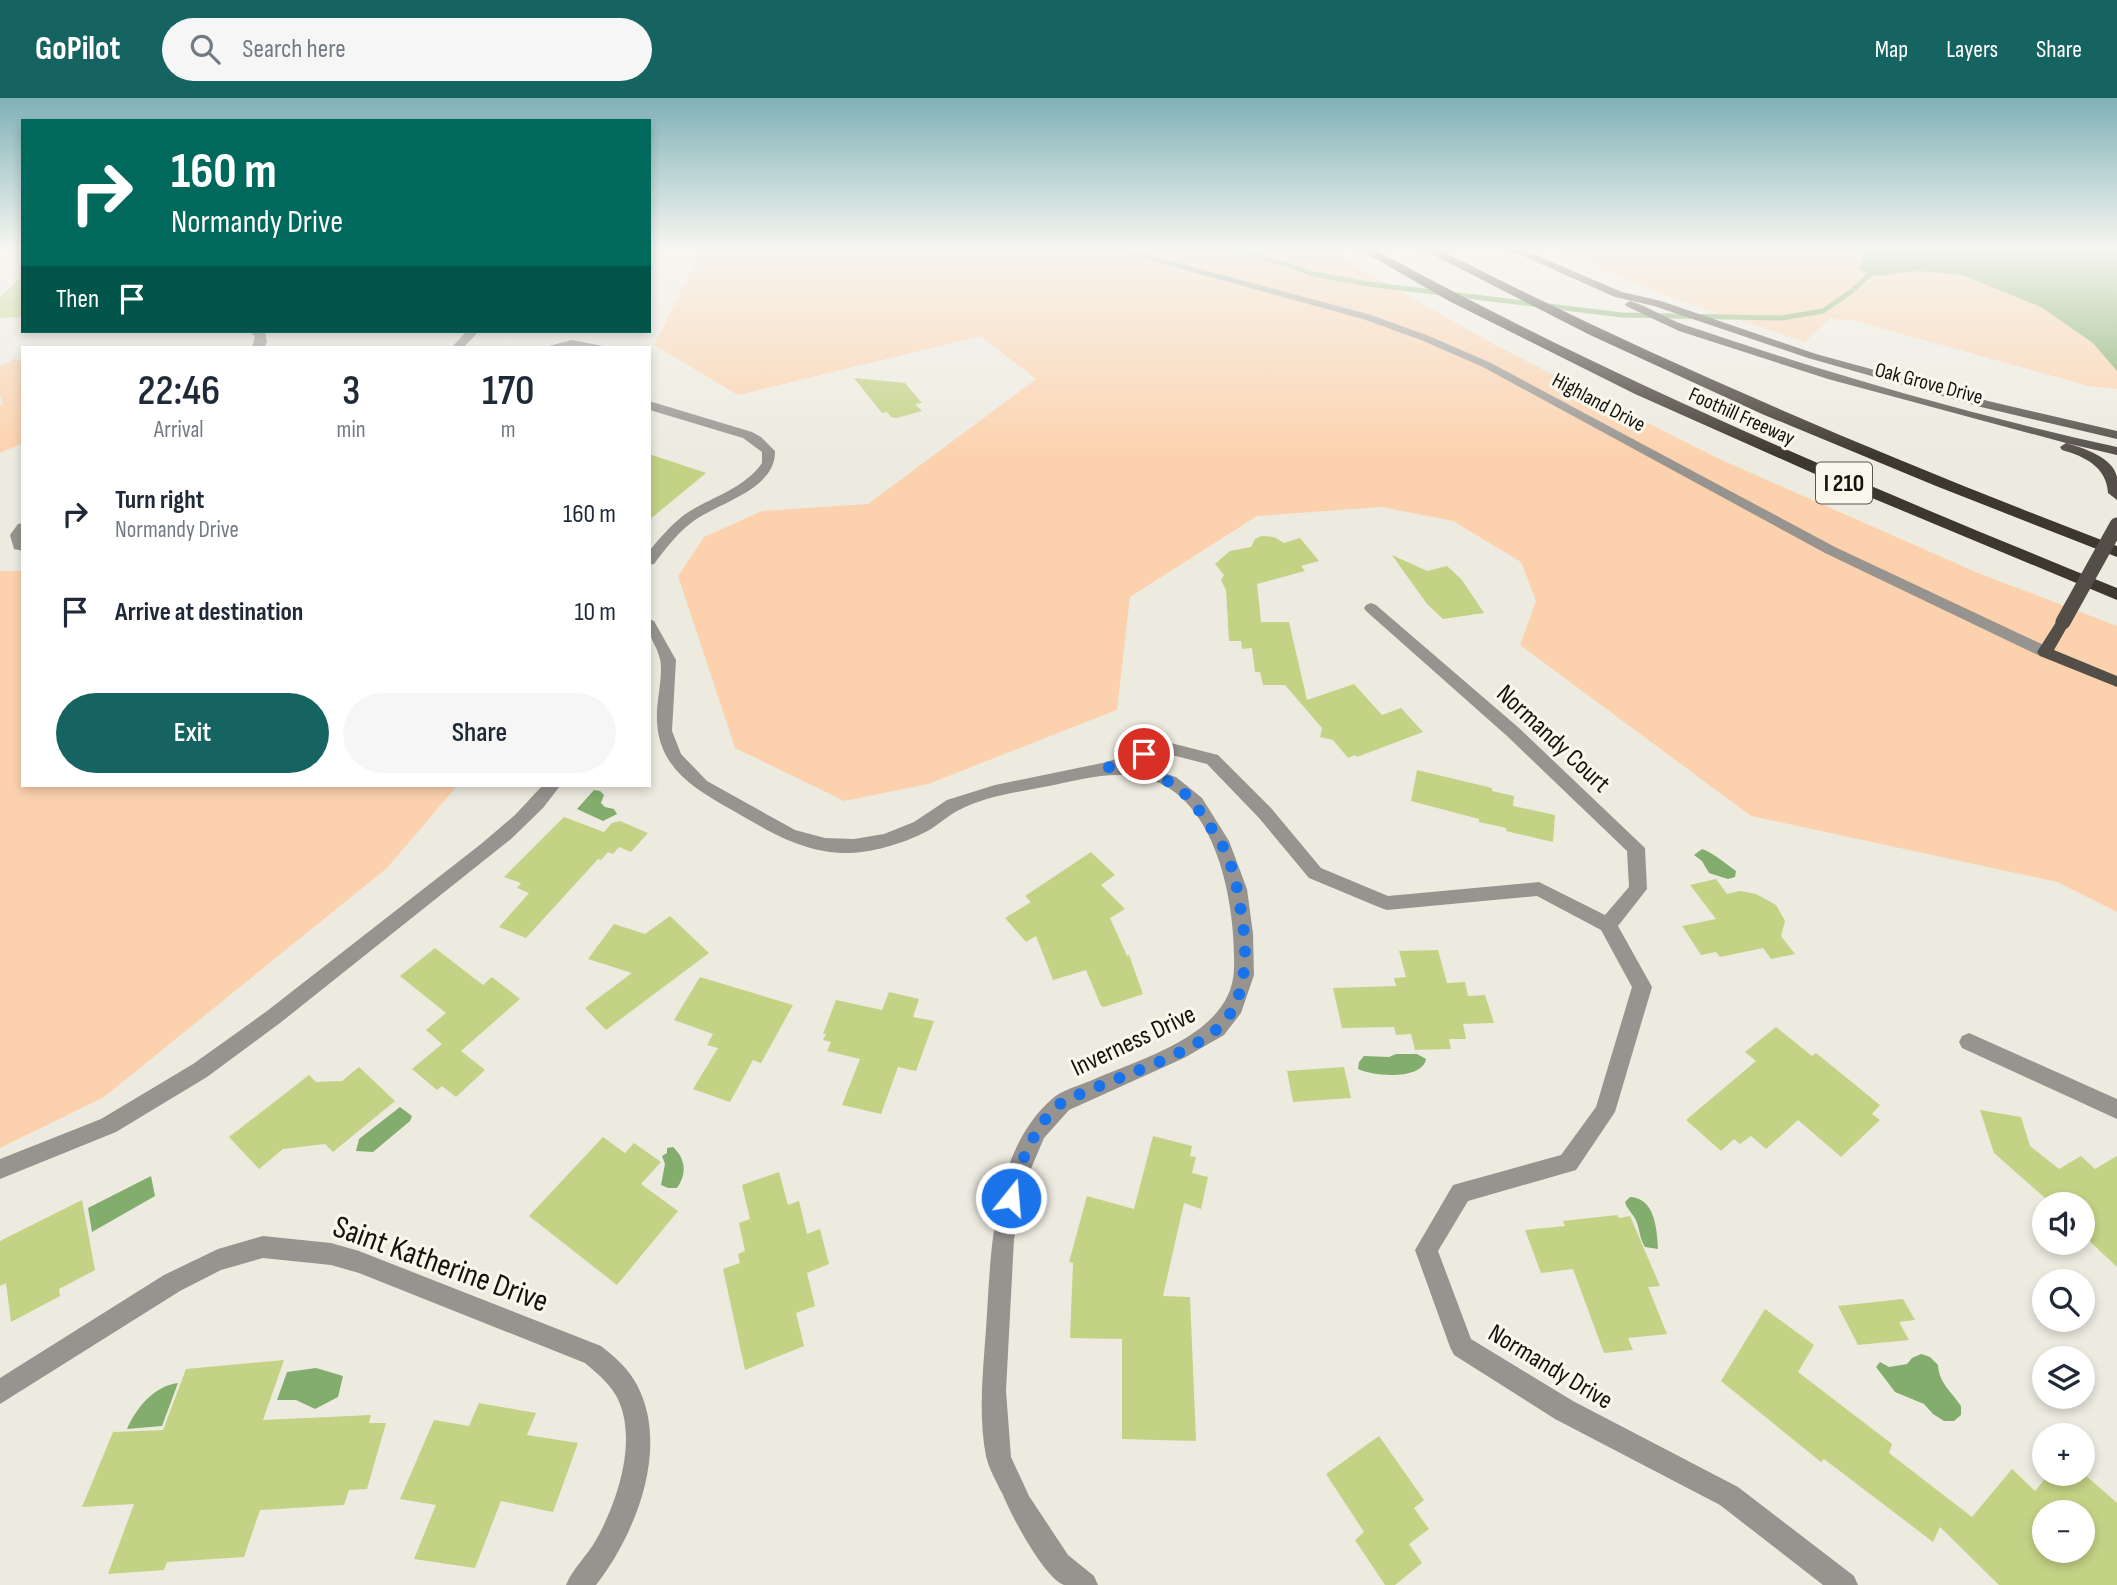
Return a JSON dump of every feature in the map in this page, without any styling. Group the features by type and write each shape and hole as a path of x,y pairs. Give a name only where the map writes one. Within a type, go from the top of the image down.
{"highway":[{"name":"Foothill Freeway","path":"1494,317 1576,361 1723,431 2117,594"},
{"name":"Foothill Freeway","path":"1566,317 1677,372 1864,453 2117,552"}],"main road":[{"name":"Oak Grove Drive","path":"1657,317 1804,368 1892,394 2117,451"},
{"name":"Oak Grove Drive","path":"1699,317 1812,356 1985,404 2117,435"},
{"path":"1892,394 1922,410 2073,449 2109,470 2116,483 2117,496"},
{"path":"2117,525 2045,652 2117,682"}],"street":[{"name":"Highland Drive","path":"1368,317 1487,365 1830,550 2045,652"},
{"path":"459,346 471,333"},
{"path":"557,346 572,343 588,346"},
{"path":"651,406 748,435 761,442 768,451 769,462 760,476 744,489 692,516 668,535 651,558"},
{"path":"21,530 17,535 21,546"},
{"name":"Normandy Court","path":"1371,608 1513,732 1636,848 1638,889 1608,925"},
{"name":"Inverness Drive","path":"651,628 668,660 664,731 674,757 701,785 790,835 825,845 854,846 886,840 920,827 953,804 995,791 1107,768 1144,771 1170,781 1196,803 1223,846 1238,889 1244,934 1244,975 1234,1007 1217,1029 1177,1052 1062,1102 1037,1131 1016,1177 1003,1239 995,1377 999,1458 1020,1505 1059,1564 1085,1585"},
{"path":"1107,768 1163,747 1212,759 1265,813 1315,873 1387,903 1539,889 1608,925"},
{"path":"0,1169 72,1142 121,1119 169,1091 289,1004 437,886 499,841 551,787"},
{"name":"Normandy Drive","path":"1608,925 1643,987 1605,1112 1568,1163 1461,1192 1426,1250 1462,1347 1564,1410 1729,1496 1844,1585"},
{"path":"1969,1042 2117,1109"},
{"name":"Saint Katherine Drive","path":"0,1392 172,1283 218,1260 263,1247 331,1254 359,1262 593,1354 612,1370 632,1399 638,1424 629,1492 605,1550 579,1585"}],"shaded area":[{"path":"668,317 1446,317 1715,457 1978,573 2117,626 2117,912 2057,882 1751,816 1520,645 1536,601 1521,562 1453,521 1382,507 1257,516 1130,597 1117,710 928,784 844,801 735,748 678,576 704,537 762,511 868,504 1036,379 980,336 738,395 654,345"},
{"path":"1731,317 2117,317 2117,389 2089,386 1852,320 1829,319 1805,342"},
{"path":"2056,317 2117,317 2117,371 2093,343"},
{"path":"14,359 21,361 21,444 0,453 0,405 3,404 0,395 0,367"},
{"path":"0,571 21,571 21,787 456,787 387,868 104,1097 0,1148"},
{"path":"594,790 604,795 601,803 614,809 617,814 603,821 577,809"},
{"path":"1702,849 1736,871 1735,877 1728,879 1709,873 1702,861 1694,855"},
{"path":"1396,1054 1417,1054 1426,1059 1423,1066 1406,1074 1385,1075 1358,1069 1364,1056 1389,1057"},
{"path":"400,1107 412,1116 410,1121 373,1152 356,1151 359,1139"},
{"path":"673,1147 681,1156 684,1172 677,1188 668,1188 661,1185 665,1164 662,1156 667,1153 667,1148"},
{"path":"151,1176 155,1196 92,1232 88,1208"},
{"path":"1630,1197 1645,1203 1650,1209 1658,1249 1645,1247 1643,1244 1636,1220 1625,1202"},
{"path":"1921,1354 1930,1357 1938,1365 1943,1382 1961,1406 1961,1415 1954,1421 1944,1421 1924,1404 1895,1392 1876,1367 1880,1362 1889,1367 1907,1364"},
{"path":"316,1368 343,1376 338,1397 315,1409 296,1400 277,1400 287,1372"},
{"path":"178,1383 162,1426 127,1429 135,1413 147,1399 161,1388"}],"building":[{"path":"854,378 905,383 922,403 915,404 922,411 897,418 891,417 887,412 882,413"},
{"path":"651,455 706,473 651,518"},
{"path":"1261,536 1274,537 1284,543 1300,538 1319,561 1301,566 1305,571 1257,584 1261,622 1289,622 1307,700 1354,684 1382,715 1401,708 1423,732 1348,758 1333,740 1320,737 1322,728 1285,685 1263,685 1260,672 1255,672 1252,648 1242,649 1241,641 1229,641 1226,590 1221,580 1224,575 1215,564 1230,551 1251,547 1255,539"},
{"path":"1392,555 1427,571 1447,566 1462,580 1484,613 1443,619 1427,604"},
{"path":"1417,770 1492,788 1492,791 1514,796 1513,806 1555,815 1553,842 1506,831 1506,828 1479,822 1479,819 1411,801"},
{"path":"564,817 604,832 612,823 620,821 648,833 631,852 619,847 613,854 608,852 601,860 598,859 526,938 499,927 529,893 517,888 521,883 504,877"},
{"path":"1091,852 1115,875 1101,885 1125,909 1110,918 1127,956 1129,955 1143,994 1104,1007 1101,1006 1086,970 1053,980 1036,936 1026,942 1005,918 1031,902 1025,896"},
{"path":"1716,879 1727,894 1740,891 1756,894 1776,905 1785,921 1781,936 1795,954 1771,959 1763,948 1720,957 1716,952 1701,955 1682,926 1716,919 1690,885"},
{"path":"670,916 709,953 606,1030 585,1008 632,973 588,959 614,924 645,934"},
{"path":"435,948 483,985 492,977 520,999 461,1051 485,1070 456,1097 442,1086 437,1090 412,1069 442,1044 426,1030 446,1013 400,976"},
{"path":"1438,950 1447,983 1465,982 1468,996 1485,995 1494,1023 1463,1024 1466,1039 1449,1039 1451,1049 1415,1050 1411,1034 1396,1035 1394,1027 1342,1028 1333,988 1396,986 1394,978 1406,977 1399,951"},
{"path":"700,977 793,1005 761,1063 753,1060 730,1102 693,1089 718,1048 707,1045 713,1034 674,1020"},
{"path":"889,992 919,999 913,1017 934,1021 916,1071 898,1067 881,1114 842,1105 860,1059 827,1051 831,1042 823,1040 826,1034 823,1034 836,1000 882,1010"},
{"path":"1776,1027 1812,1056 1816,1053 1880,1105 1872,1114 1880,1120 1841,1157 1798,1120 1766,1149 1751,1136 1740,1144 1734,1139 1721,1151 1686,1120 1756,1061 1745,1052"},
{"path":"359,1067 395,1101 333,1152 325,1144 283,1149 259,1169 229,1137 309,1075 316,1082 342,1081"},
{"path":"1344,1067 1351,1098 1293,1102 1287,1071"},
{"path":"1980,1110 2021,1117 2030,1146 2059,1169 2081,1156 2095,1169 2117,1156 2117,1267 2095,1246 2095,1192 2038,1192 1994,1153"},
{"path":"1153,1136 1192,1146 1190,1156 1196,1157 1192,1173 1208,1177 1201,1209 1184,1203 1163,1296 1190,1297 1196,1441 1122,1439 1122,1339 1070,1338 1073,1263 1069,1262 1087,1196 1134,1209"},
{"path":"603,1137 625,1153 634,1143 661,1162 641,1184 678,1211 617,1285 529,1216"},
{"path":"779,1172 788,1205 799,1201 807,1234 820,1229 829,1264 807,1273 815,1306 796,1313 804,1346 745,1370 723,1269 740,1263 738,1254 745,1251 739,1223 750,1219 742,1185"},
{"path":"82,1200 95,1270 59,1289 60,1296 11,1322 6,1283 0,1286 0,1241"},
{"path":"1617,1215 1619,1218 1630,1216 1660,1286 1648,1287 1667,1334 1628,1338 1633,1350 1604,1353 1573,1269 1541,1273 1525,1230 1565,1226 1563,1221"},
{"path":"1903,1299 1915,1320 1899,1322 1909,1340 1858,1345 1838,1306"},
{"path":"1765,1309 1814,1345 1798,1372 1892,1444 1889,1453 1972,1517 2012,1469 2035,1491 2039,1486 2095,1486 2095,1484 2117,1503 2117,1585 1999,1585 1940,1527 1933,1542 1824,1459 1821,1462 1721,1381"},
{"path":"284,1360 263,1420 371,1415 369,1423 386,1423 367,1489 349,1490 344,1505 260,1510 244,1557 167,1562 164,1570 108,1574 134,1504 82,1507 113,1432 163,1430 186,1369"},
{"path":"479,1403 536,1413 527,1435 578,1443 553,1512 501,1501 475,1568 414,1559 436,1505 400,1499 434,1420 469,1426"},
{"path":"1379,1436 1424,1500 1414,1508 1429,1529 1409,1544 1422,1563 1395,1585 1385,1585 1355,1540 1364,1532 1326,1474"}],"waterway":[{"path":"1750,317 1786,317"}],"route":[{"path":"1011,1198 1016,1177 1037,1131 1062,1102 1177,1052 1217,1029 1234,1007 1244,975 1244,934 1238,889 1223,846 1196,803 1170,781 1144,771 1107,768 1144,754"}]}
